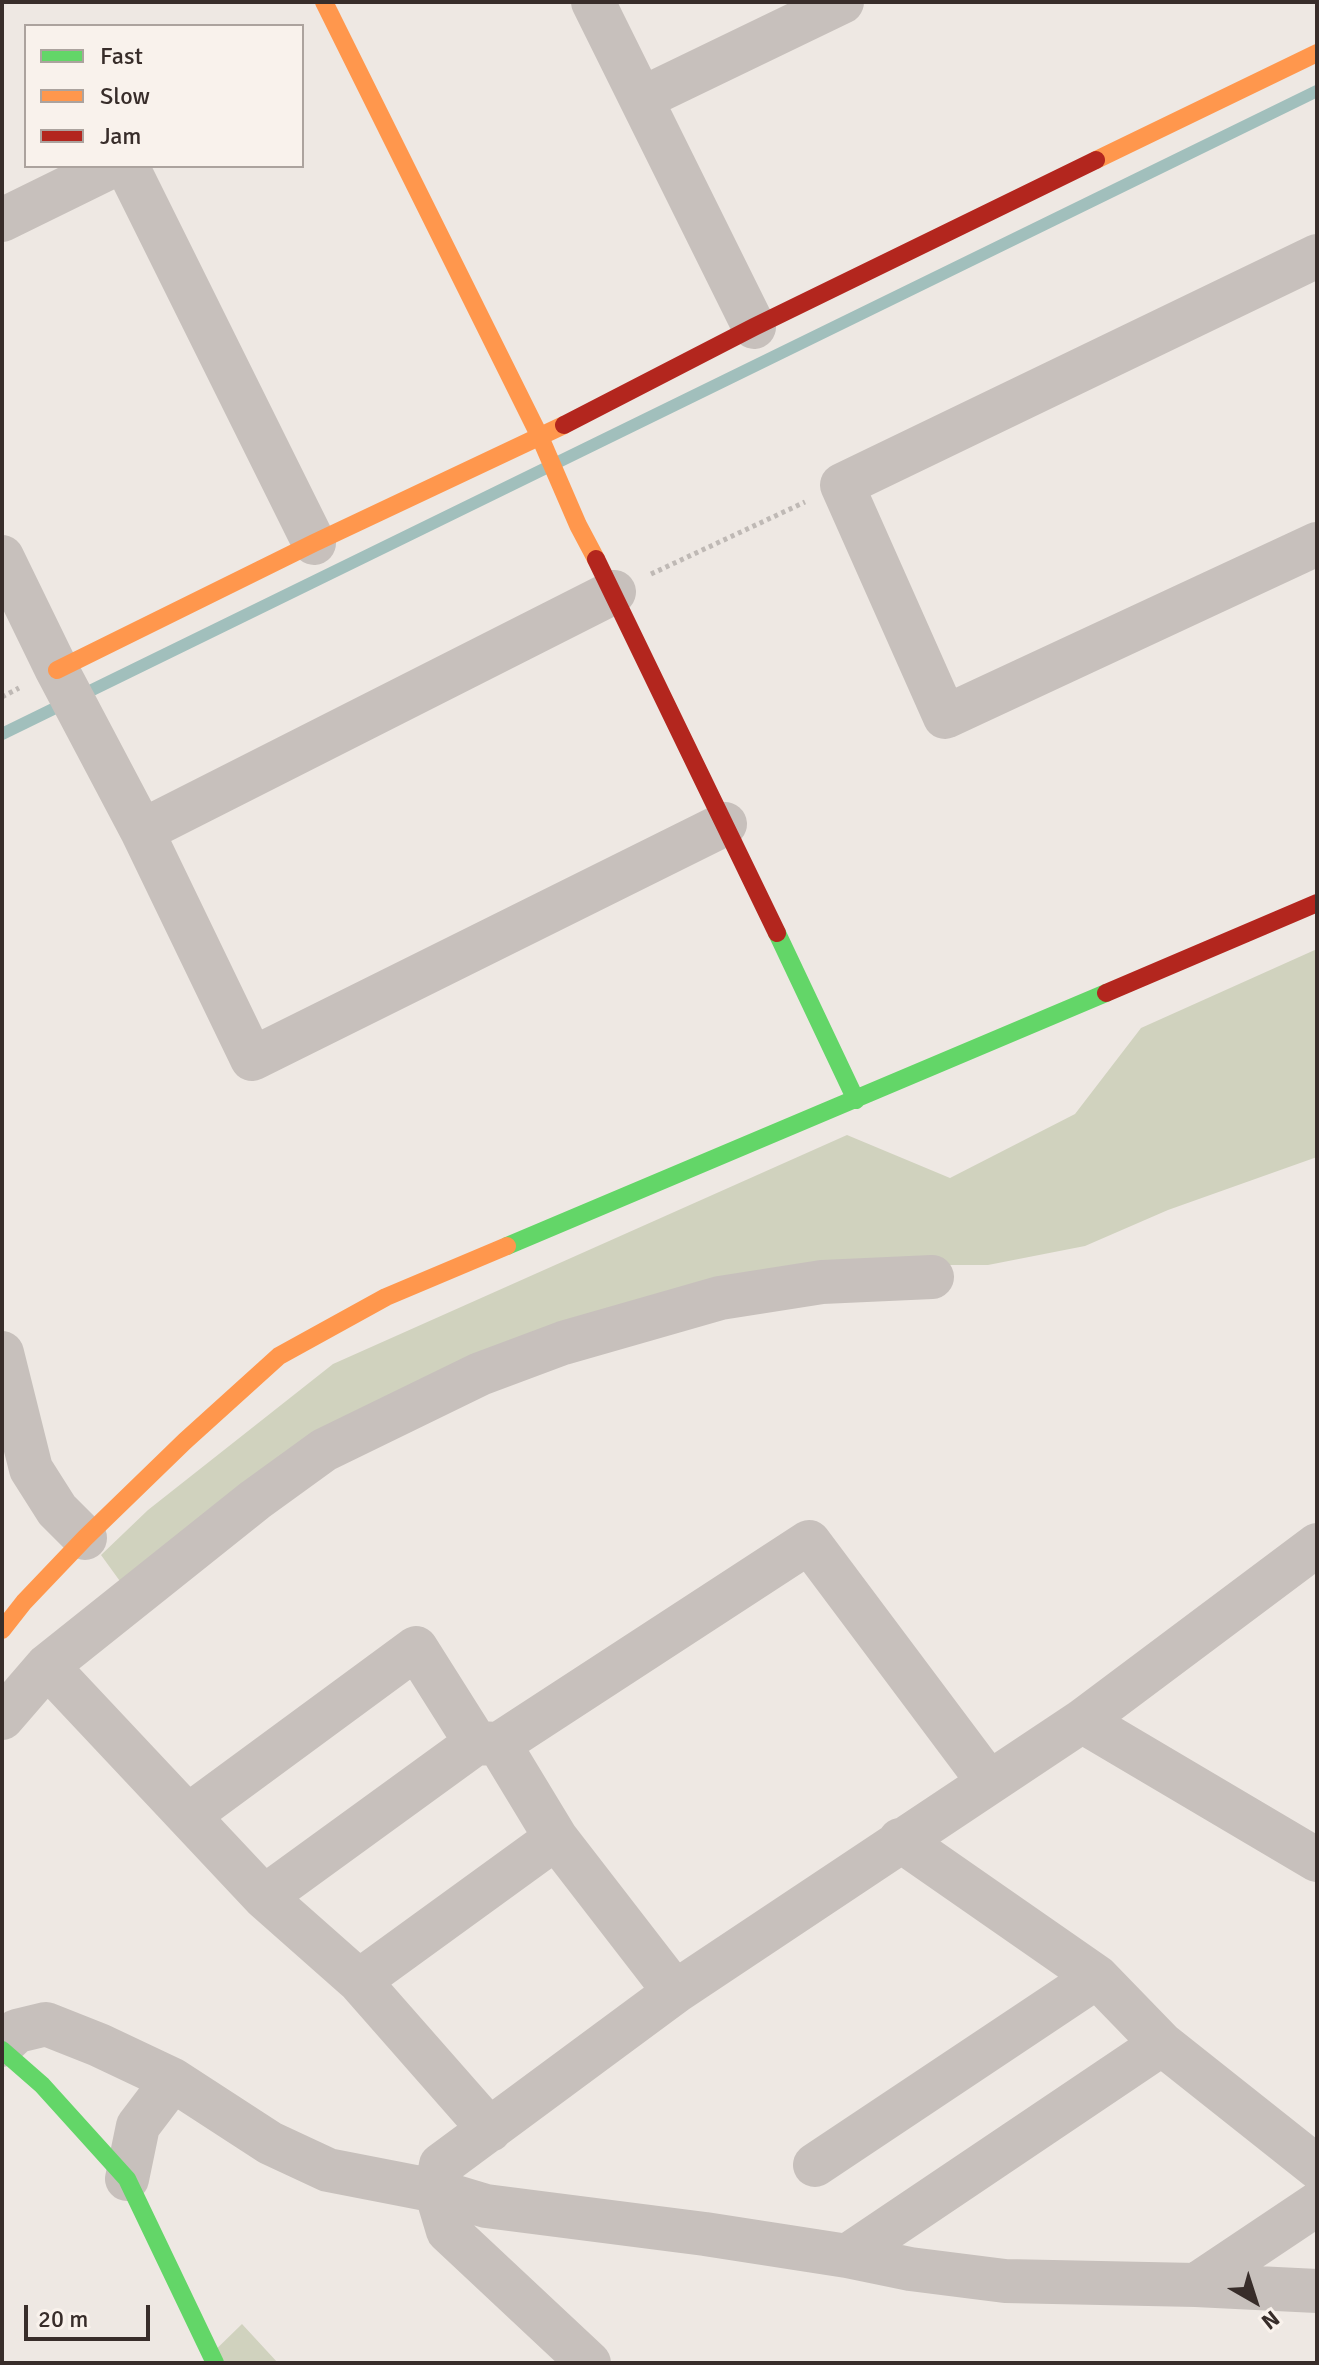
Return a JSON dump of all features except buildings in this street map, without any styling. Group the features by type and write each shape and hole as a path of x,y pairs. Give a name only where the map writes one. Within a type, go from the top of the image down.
{"street":[{"path":"324,2 540,437 578,525 614,592 856,1100"},
{"path":"593,2 754,327"},
{"path":"643,98 842,2"},
{"path":"57,670 314,543 540,437 754,327 1317,53"},
{"path":"2,220 108,168"},
{"path":"128,168 314,543"},
{"path":"1317,256 842,485 945,717 1317,544"},
{"path":"2,557 57,670 142,831 252,1059 725,824"},
{"path":"142,831 614,592"},
{"path":"2,1630 24,1602 85,1538 279,1356 386,1297 1317,903"},
{"path":"2,1718 47,1666 255,1500 324,1450 480,1374 563,1343 720,1298 822,1282 932,1277"},
{"path":"2,1353 31,1469 57,1510 85,1538"},
{"path":"264,1897 488,1743 809,1542 988,1781"},
{"path":"589,2363 448,2231 436,2191 441,2165 675,1992 1082,1721 1310,1559"},
{"path":"189,1815 416,1648 556,1838 675,1992"},
{"path":"47,1666 264,1897 359,1981 490,2130"},
{"path":"1082,1721 1317,1860"},
{"path":"359,1981 556,1838"},
{"path":"900,1840 1097,1977 1162,2044 1317,2167"},
{"path":"815,2165 1097,1977"},
{"path":"215,2363 127,2179 42,2085 2,2048 17,2031 46,2024 99,2045 173,2080 270,2143 328,2170 436,2191 486,2206 705,2234 910,2269 1005,2281 1317,2291"},
{"path":"847,2256 1162,2044"},
{"path":"127,2179 138,2126 173,2080"},
{"path":"1196,2285 1317,2204"}],"path":[{"path":"614,592 842,485"}],"green space":[{"path":"1317,949 1317,1157 1168,1210 1085,1246 988,1265 818,1265 611,1313 122,1584 101,1555 148,1510 333,1364 847,1135 950,1178 1075,1114 1141,1028"},
{"path":"242,2324 278,2363 202,2363"}],"waterway":[{"path":"2,734 1317,91"}],"traffic: fast":[{"path":"777,933 856,1100"},
{"path":"507,1246 1106,993"},
{"path":"2,2050 42,2085 127,2179 215,2363"}],"traffic: slow":[{"path":"324,2 540,437 596,559"},
{"path":"1096,160 1317,53"},
{"path":"57,670 314,543 564,425"},
{"path":"2,1630 24,1602 85,1538 279,1356 386,1297 507,1246"}],"traffic: jam":[{"path":"564,425 754,327 1096,160"},
{"path":"596,559 777,933"},
{"path":"1106,993 1317,903"}]}
